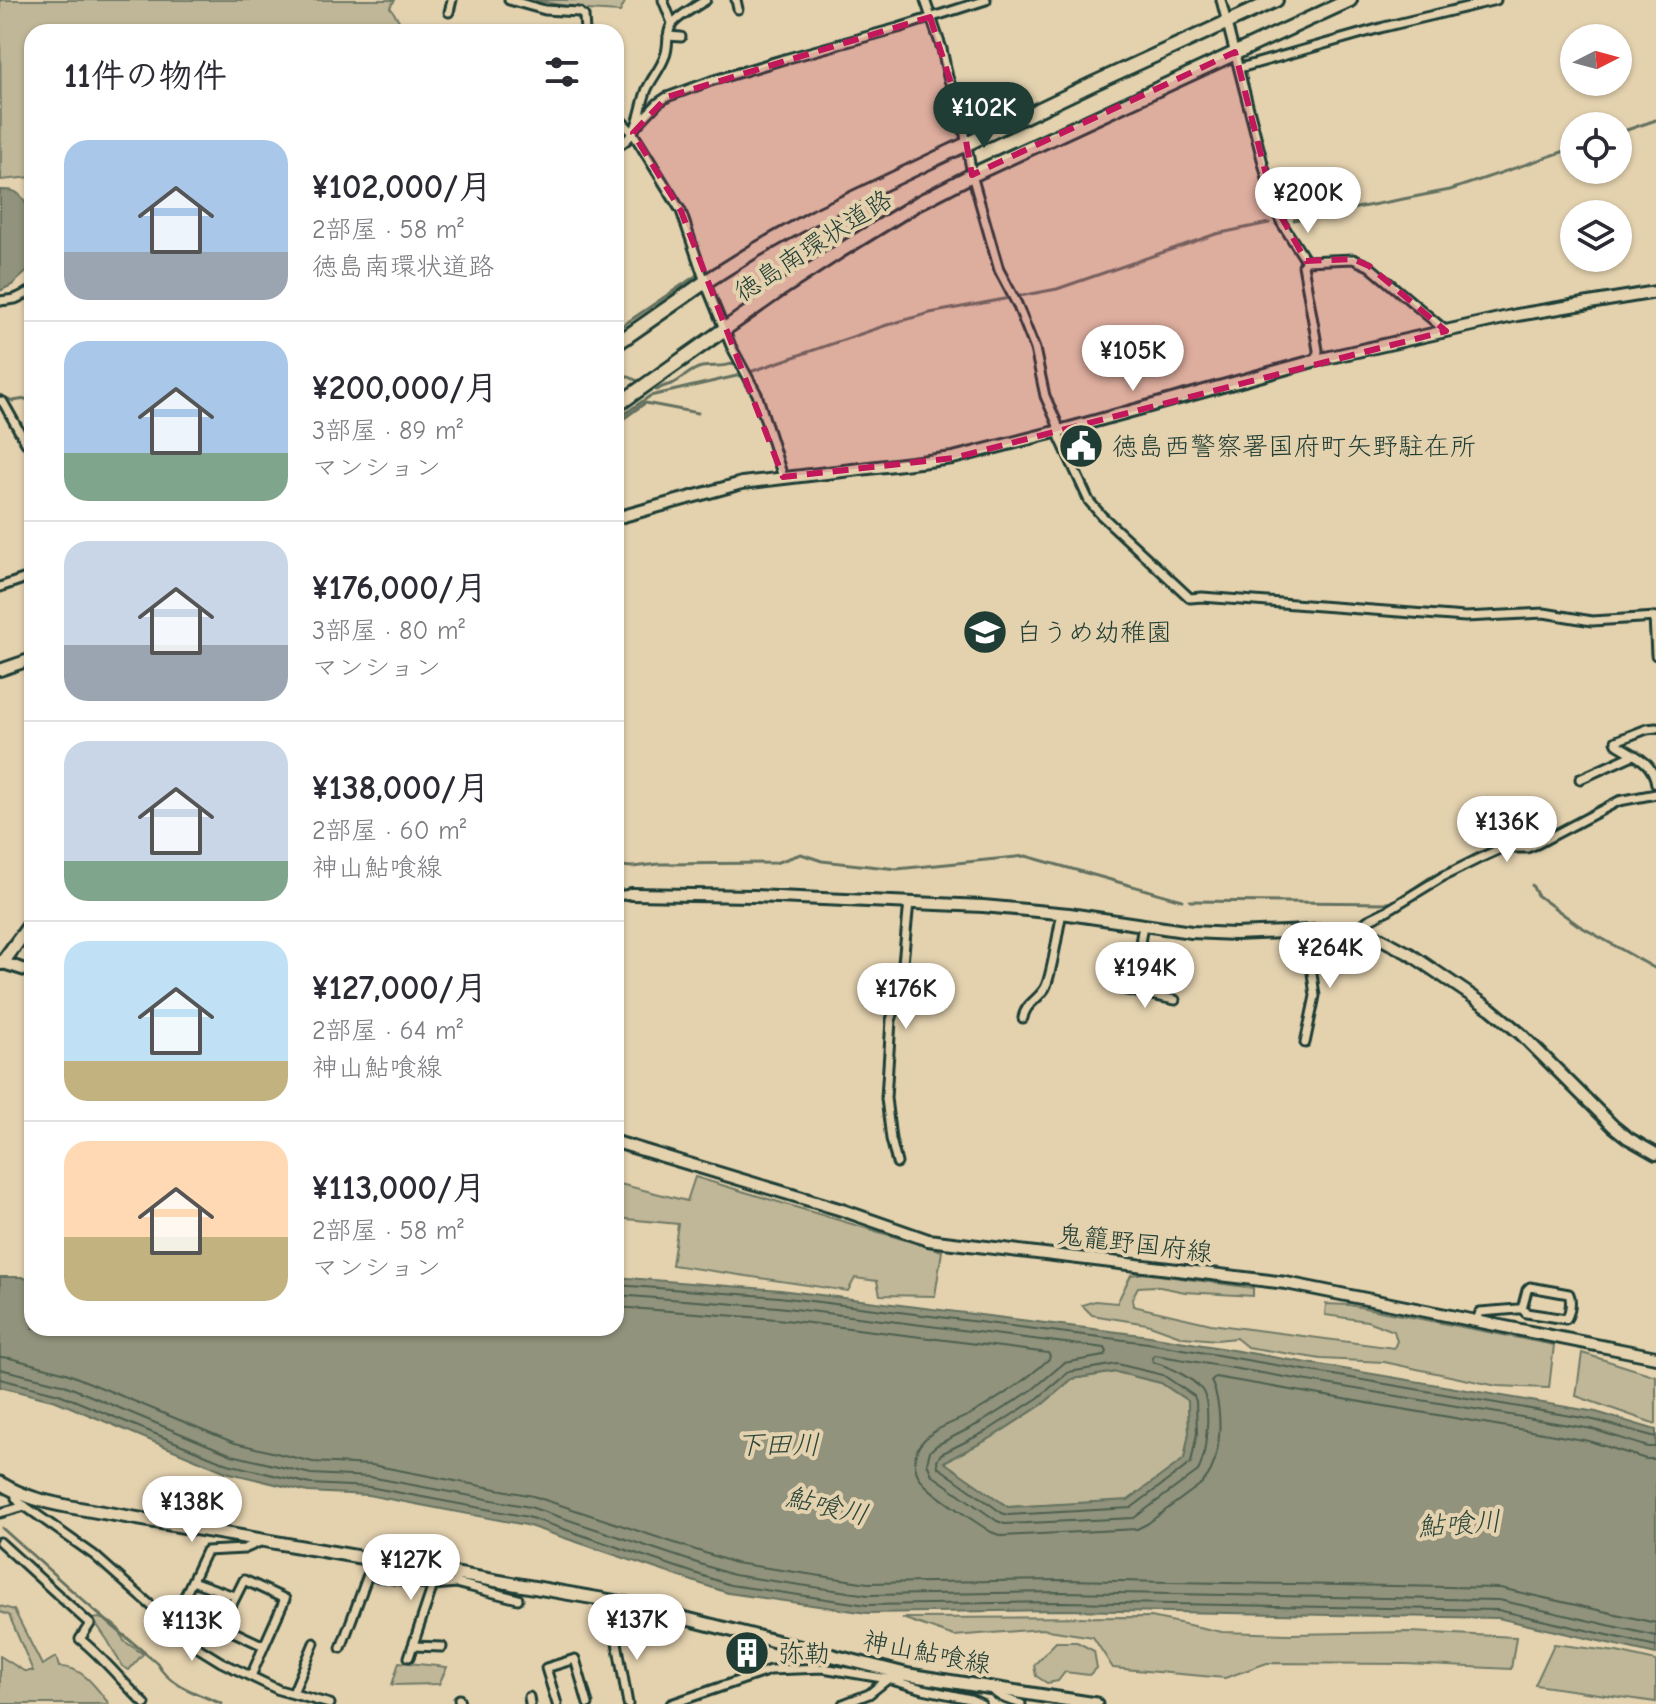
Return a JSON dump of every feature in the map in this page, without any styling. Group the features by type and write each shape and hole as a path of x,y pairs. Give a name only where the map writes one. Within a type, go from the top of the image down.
{"highway":[{"name":"徳島南環状道路","path":"624,338 705,282 818,215 1276,0"},
{"name":"徳島南環状道路","path":"624,399 840,251 920,202 1350,0"},
{"path":"1,962 24,932"}],"main road":[{"name":"神山鮎喰線","path":"0,1483 16,1493 71,1507 457,1579 624,1603 909,1675 1096,1704"}],"street":[{"path":"449,12 452,0"},
{"path":"509,0 545,10 579,12 584,16 584,24"},
{"path":"635,129 647,91 667,53 672,23 663,0"},
{"path":"672,23 706,0"},
{"path":"925,0 962,118 972,175 999,270 1035,349 1045,396 1060,438 1089,501 1190,598 1465,617 1544,613 1592,621 1655,617 1656,655"},
{"path":"624,143 658,103 667,97 986,0"},
{"path":"1221,0 1273,202 1281,222 1306,261"},
{"path":"1240,68 1496,0"},
{"path":"668,36 681,37"},
{"path":"624,121 635,129 681,211 731,346 757,394 783,477"},
{"path":"1306,261 1353,259 1369,266 1446,331"},
{"path":"1306,261 1303,265 1318,350 1317,360"},
{"path":"624,516 742,483 953,458 1317,360 1545,309 1656,292"},
{"path":"0,301 24,295"},
{"path":"0,401 24,439"},
{"path":"0,587 24,579"},
{"path":"0,670 24,662"},
{"path":"1656,728 1616,741 1643,760 1654,772 1656,784"},
{"path":"1580,779 1633,755"},
{"path":"1355,931 1368,920 1480,858 1502,848 1527,848 1619,801 1656,794"},
{"path":"624,895 696,894 909,902 1062,913 1191,932 1355,931 1378,937 1400,948 1491,1009 1521,1034 1613,1126 1656,1154"},
{"path":"897,1163 886,1098 891,1020 900,994 909,902"},
{"path":"1023,1018 1028,1005 1046,986 1062,913"},
{"path":"1132,991 1143,925"},
{"path":"1305,1043 1315,996 1312,973 1316,931"},
{"path":"1,962 24,969"},
{"path":"1121,989 1175,1000"},
{"name":"鬼籠野国府線","path":"624,1144 842,1210 928,1240 1286,1283 1656,1357"},
{"path":"1477,1321 1480,1312 1522,1309 1526,1313 1566,1319 1571,1297 1569,1294 1530,1287 1522,1309"},
{"path":"16,1493 16,1498 25,1506 94,1555 200,1649 279,1690 330,1704"},
{"path":"0,1513 25,1506"},
{"path":"176,1615 206,1551 244,1549 264,1541"},
{"path":"0,1542 90,1624 80,1639 145,1704"},
{"path":"341,1648 368,1575 433,1585 457,1579 518,1599"},
{"path":"251,1676 285,1599 244,1580 221,1626 264,1646"},
{"path":"192,1581 234,1596"},
{"path":"409,1657 433,1585"},
{"path":"614,1625 628,1704"},
{"path":"293,1693 314,1643"},
{"path":"413,1646 442,1647"},
{"path":"557,1704 546,1668 575,1659 588,1704"},
{"path":"671,1704 770,1670 823,1668 888,1679 981,1704"},
{"path":"843,1704 869,1694 888,1679 909,1675"},
{"path":"989,1686 1004,1700 1021,1704"}],"highlighted area":[{"path":"930,17 962,118 972,175 1235,52 1273,202 1306,261 1353,259 1369,266 1446,331 953,458 783,477 681,211 633,133 667,97"}],"shaded area":[{"path":"0,0 395,0 390,7 401,24 24,24 24,178 1,180"},
{"path":"535,0 626,0 620,12 586,10"},
{"path":"695,1177 942,1251 935,1296 880,1295 877,1281 855,1278 848,1291 672,1265 678,1224 624,1219 624,1185 687,1201"},
{"path":"1144,1273 1253,1288 1253,1296 1138,1287 1132,1298 1133,1306 1211,1324 1394,1348 1397,1341 1394,1331 1367,1321 1325,1315 1326,1304 1349,1305 1554,1345 1549,1388 1497,1386 1384,1362 1321,1359 1247,1347 1236,1338 1183,1337 1147,1324 1092,1315 1082,1305 1095,1301 1117,1303 1131,1275"},
{"path":"1582,1353 1656,1376 1656,1424 1576,1396"},
{"path":"1116,1372 1161,1383 1188,1401 1189,1433 1184,1460 1128,1501 1008,1507 943,1462 991,1438 1043,1404 1072,1379"},
{"path":"0,1606 14,1610 42,1665 56,1657 59,1667 82,1674 109,1704 0,1704 0,1656 24,1671 33,1671 9,1615 0,1612"},
{"path":"1151,1617 1222,1632 1410,1632 1516,1637 1511,1669 1406,1664 1267,1663 1225,1678 1113,1668 1093,1637 1042,1629 954,1636 902,1618"},
{"path":"93,1619 112,1623 119,1629 124,1641 143,1654 129,1670 122,1666"},
{"path":"1056,1642 1077,1642 1094,1651 1097,1668 1089,1675 1065,1672 1058,1681 1047,1683 1036,1676 1034,1665"},
{"path":"1554,1644 1617,1652 1656,1661 1656,1702 1535,1685"},
{"path":"399,1662 447,1667 439,1684 392,1685"}],"water":[{"path":"0,190 13,191 24,200 24,274 0,291"},
{"name":"下田川","path":"0,1277 24,1278 24,1336 624,1336 624,1278 780,1290 1150,1336 1596,1412 1656,1430 1656,1654 1498,1618 1063,1610 867,1613 728,1593 526,1525 368,1495 308,1492 226,1472 56,1401 0,1387","holes":["1116,1372 1161,1383 1188,1401 1189,1433 1184,1459 1128,1500 1008,1507 944,1462 991,1438 1043,1404 1072,1379"]}],"waterway":[{"path":"686,9 694,0"},
{"path":"1632,128 1656,120"},
{"path":"1294,220 1450,190 1560,153"},
{"path":"624,414 650,396 741,375 887,325 930,313 1057,289 1216,234 1269,223"},
{"path":"624,325 697,275"},
{"path":"654,389 674,383 698,368 734,363"},
{"path":"624,375 638,381"},
{"path":"0,395 13,401 24,399"},
{"path":"624,418 645,403 698,413"},
{"path":"1190,901 1392,903 1429,878 1495,847"},
{"path":"624,866 775,863 801,854 822,861 897,869 1026,856 1182,900"},
{"path":"1532,885 1537,895 1578,925 1656,969"},
{"path":"2,1528 157,1663 169,1678 222,1704"}],"place":[{"name":"徳島西警察署国府町矢野駐在所","path":"1081,446"},
{"name":"白うめ幼稚園","path":"985,632"},
{"name":"弥勒","path":"747,1653"}],"water label":[{"name":"鮎喰川","path":"827,1505"},
{"name":"鮎喰川","path":"1459,1523"}]}
